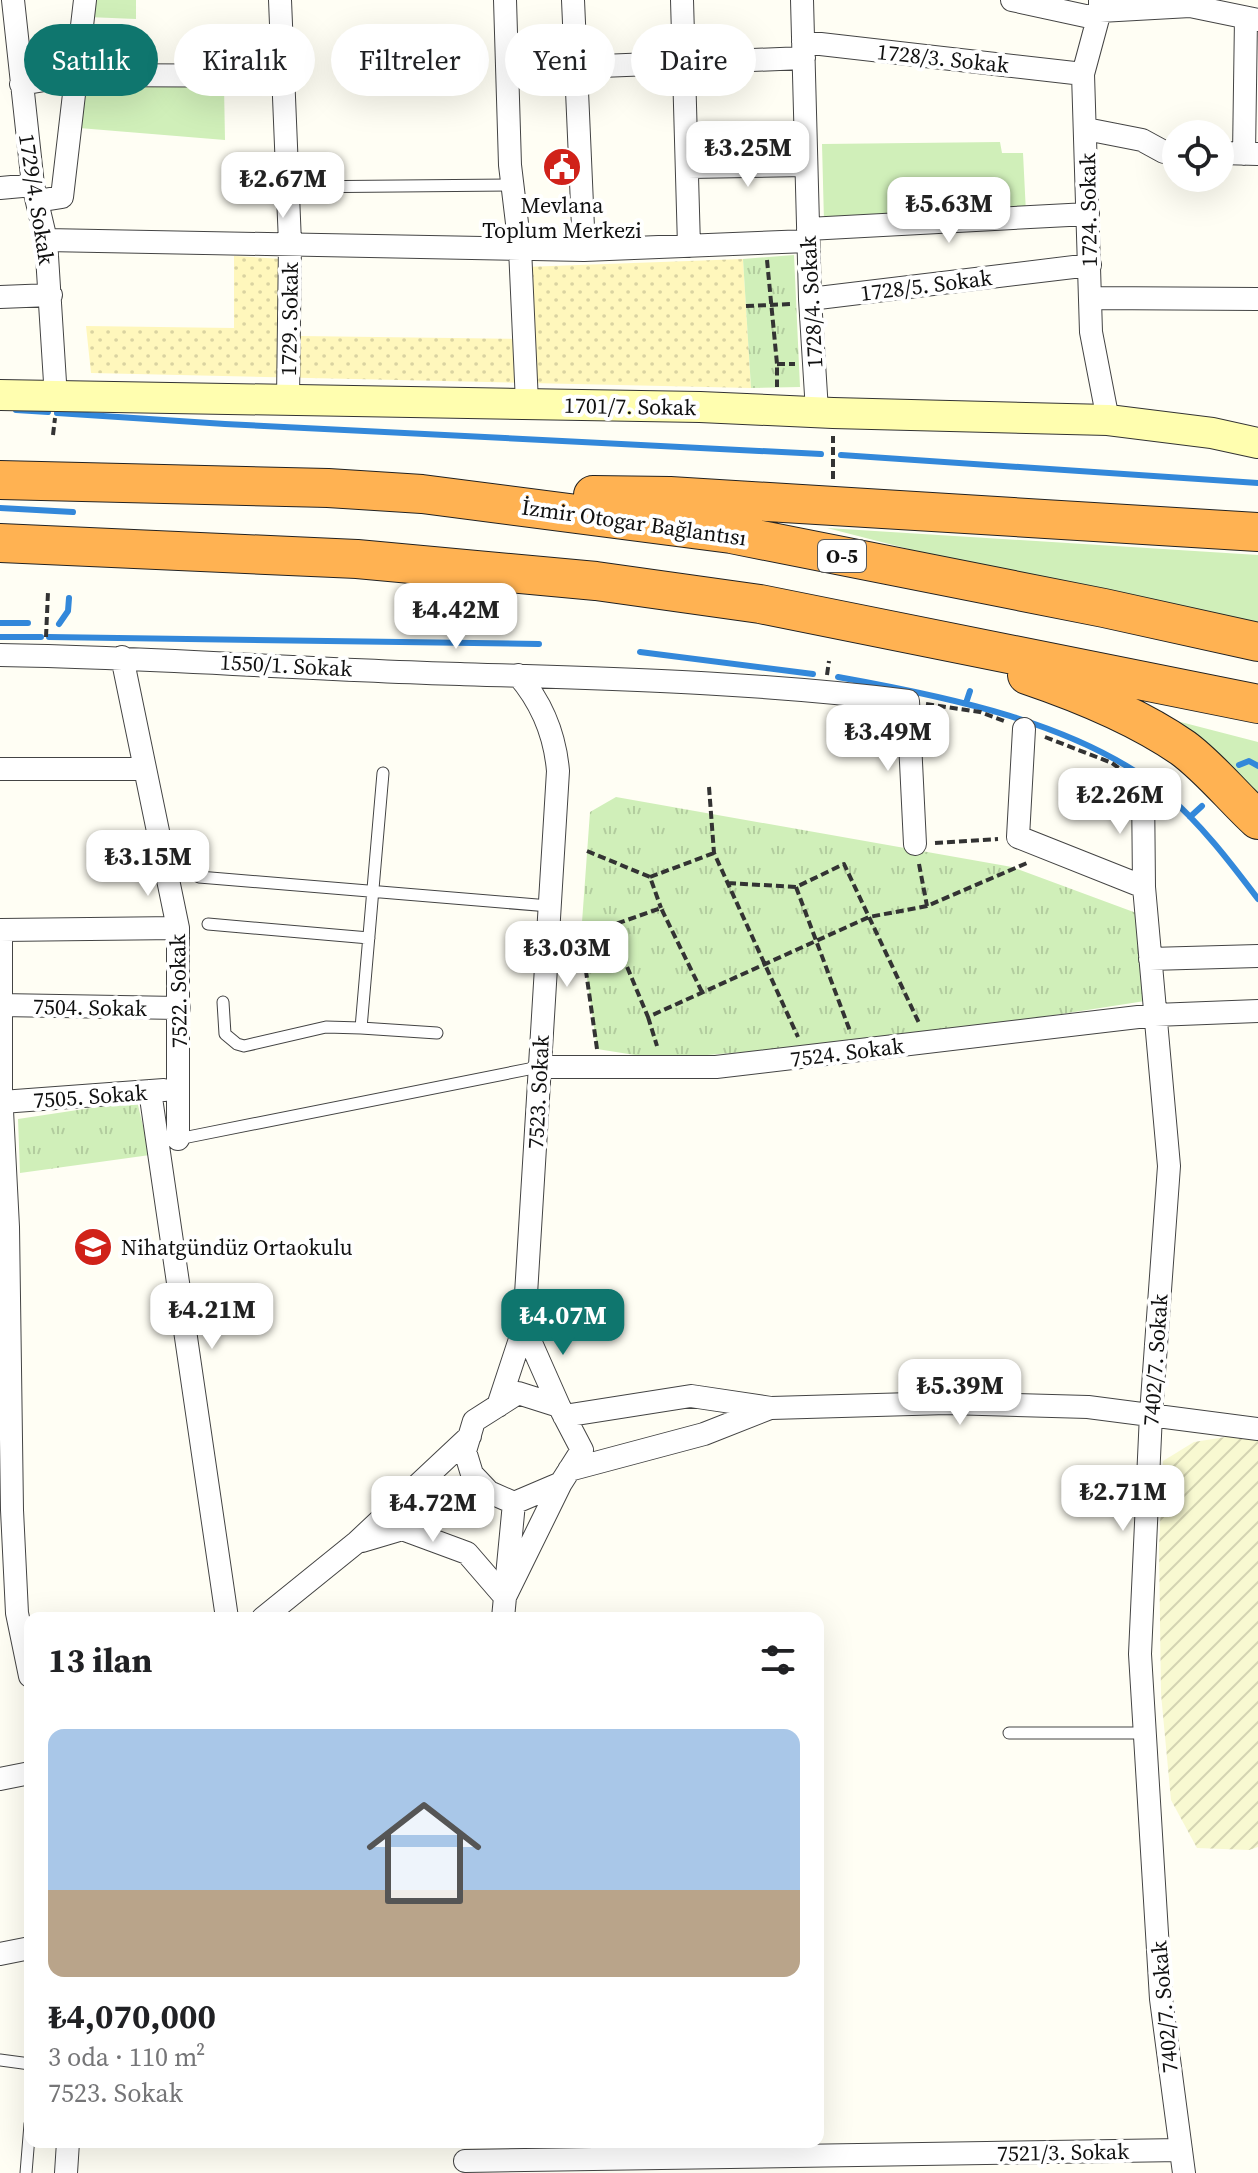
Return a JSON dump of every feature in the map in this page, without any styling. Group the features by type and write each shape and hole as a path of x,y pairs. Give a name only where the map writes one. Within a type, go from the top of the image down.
{"highway":[{"name":"İzmir Otogar Bağlantısı","path":"0,480 328,488 422,494 731,534 1258,642"},
{"path":"422,494 670,496 1258,532"},
{"path":"0,543 357,559 596,581 760,604 1258,704"},
{"path":"896,630 1062,687 1131,719 1184,749 1258,820"}],"street":[{"name":"1729/4. Sokak","path":"13,0 35,193 46,240 56,398"},
{"path":"81,24 85,0"},
{"name":"1729. Sokak","path":"280,0 281,24"},
{"path":"505,0 506,24"},
{"path":"573,0 574,24"},
{"path":"682,0 683,24"},
{"name":"1728/4. Sokak","path":"802,0 810,301 825,412"},
{"path":"1012,0 1090,17 1100,6 1192,3 1252,19 1251,154"},
{"name":"1724. Sokak","path":"1100,6 1083,74 1091,332 1108,420"},
{"name":"1728/3. Sokak","path":"756,55 804,50 1083,74"},
{"path":"0,188 62,197 72,96"},
{"name":"1729. Sokak","path":"284,96 290,243 288,399"},
{"path":"508,96 512,185 520,248 527,403"},
{"path":"577,96 584,250"},
{"path":"686,96 689,246"},
{"path":"1086,129 1142,140 1162,151"},
{"path":"689,167 806,165"},
{"path":"46,240 584,250 765,242 808,235 1088,214"},
{"name":"1728/5. Sokak","path":"810,301 1090,265"},
{"path":"0,297 51,295"},
{"path":"1091,298 1258,299"},
{"name":"1701/7. Sokak","path":"0,395 527,403 1108,420 1212,433 1258,443"},
{"name":"1550/1. Sokak","path":"0,655 122,657 576,676 825,690 908,701"},
{"name":"7522. Sokak","path":"122,657 178,928 178,1139"},
{"name":"7523. Sokak","path":"518,675 536,696 556,750 558,771 524,1327"},
{"path":"908,701 915,844"},
{"path":"1024,729 1018,837 1144,887"},
{"path":"0,769 145,769"},
{"name":"7402/7. Sokak","path":"1143,786 1144,887 1169,1166 1151,1414 1140,1654 1161,1999 1182,2162"},
{"path":"24,1659 8,1613 1,930 178,928"},
{"path":"1150,959 1258,956"},
{"name":"7504. Sokak","path":"1,1005 179,1008"},
{"name":"7524. Sokak","path":"539,1067 716,1067 1155,1015 1258,1011"},
{"name":"7505. Sokak","path":"1,1094 179,1089"},
{"path":"150,1091 226,1612"},
{"path":"498,1406 524,1327"},
{"path":"504,1608 565,1477 582,1450 524,1327"},
{"path":"514,1503 489,1492 472,1474 465,1451 474,1421 518,1393 562,1411 691,1396 771,1408 947,1403 1088,1407 1258,1429"},
{"path":"514,1503 565,1477 704,1434 771,1408"},
{"path":"270,1612 357,1542 470,1436"},
{"path":"357,1542 426,1522 489,1492"},
{"path":"504,1608 514,1503"},
{"path":"402,1529 467,1553 504,1608"},
{"path":"0,1779 24,1774"},
{"path":"0,1954 24,1949"},
{"path":"66,2173 68,2148"},
{"name":"7521/3. Sokak","path":"465,2159 611,2166 1182,2162"}],"lane":[{"path":"288,187 512,185"},
{"path":"361,1028 383,773"},
{"path":"199,877 549,906"},
{"path":"208,924 369,938"},
{"path":"223,1002 225,1034 244,1046 326,1027 437,1033"},
{"path":"178,1139 539,1067"},
{"path":"1009,1733 1146,1733"},
{"path":"0,2060 24,2063"},
{"path":"26,2173 28,2148"}],"path":[{"path":"765,242 777,364 776,409"},
{"path":"746,306 810,301"},
{"path":"825,412 833,479"},
{"path":"45,655 48,592"},
{"path":"908,701 980,712 1112,763 1143,786"},
{"path":"709,787 714,853 807,1057"},
{"path":"927,906 915,844 1018,837"},
{"path":"587,851 650,877 714,853"},
{"path":"648,1017 869,917 927,906 1029,862"},
{"path":"728,883 796,887 844,864 928,1042"},
{"path":"650,877 661,908 702,992"},
{"path":"796,887 858,1051"},
{"path":"597,1053 581,936 661,908"},
{"path":"610,926 648,1017 660,1059"}],"green space":[{"path":"91,0 136,0 136,19 88,17"},
{"path":"158,85 174,85 174,96 224,96 225,140 79,128 82,96 158,96"},
{"path":"1000,142 1002,153 1023,153 1026,213 824,222 822,144"},
{"path":"794,255 800,387 751,388 743,259"},
{"path":"827,528 1258,555 1258,639"},
{"path":"1173,720 1258,742 1258,804"},
{"path":"616,797 1012,867 1139,914 1145,1001 926,1035 802,1047 660,1059 597,1049 581,936 590,812"},
{"path":"137,1101 150,1155 20,1173 18,1119"},
{"path":"1238,1435 1258,1438 1258,1847 1249,1850 1197,1848 1171,1800 1161,1694 1159,1548 1163,1461 1194,1442"}],"sand":[{"path":"234,256 299,260 300,336 532,339 524,267 743,259 751,388 91,373 86,326 234,328"}],"waterway":[{"path":"16,410 48,412"},
{"path":"57,413 821,454"},
{"path":"841,455 1258,483"},
{"path":"0,508 73,512"},
{"path":"59,624 68,611 69,598"},
{"path":"0,623 28,623"},
{"path":"0,637 41,637"},
{"path":"49,637 539,644"},
{"path":"640,652 813,674"},
{"path":"838,677 922,693 1010,716 1093,748 1165,793 1191,817 1258,899"},
{"path":"966,703 970,691"},
{"path":"1239,765 1249,761 1258,766"},
{"path":"1190,817 1202,806"}],"place":[{"name":"Mevlana Toplum Merkezi","path":"562,167"},
{"name":"Nihatgündüz Ortaokulu","path":"93,1247"}]}
